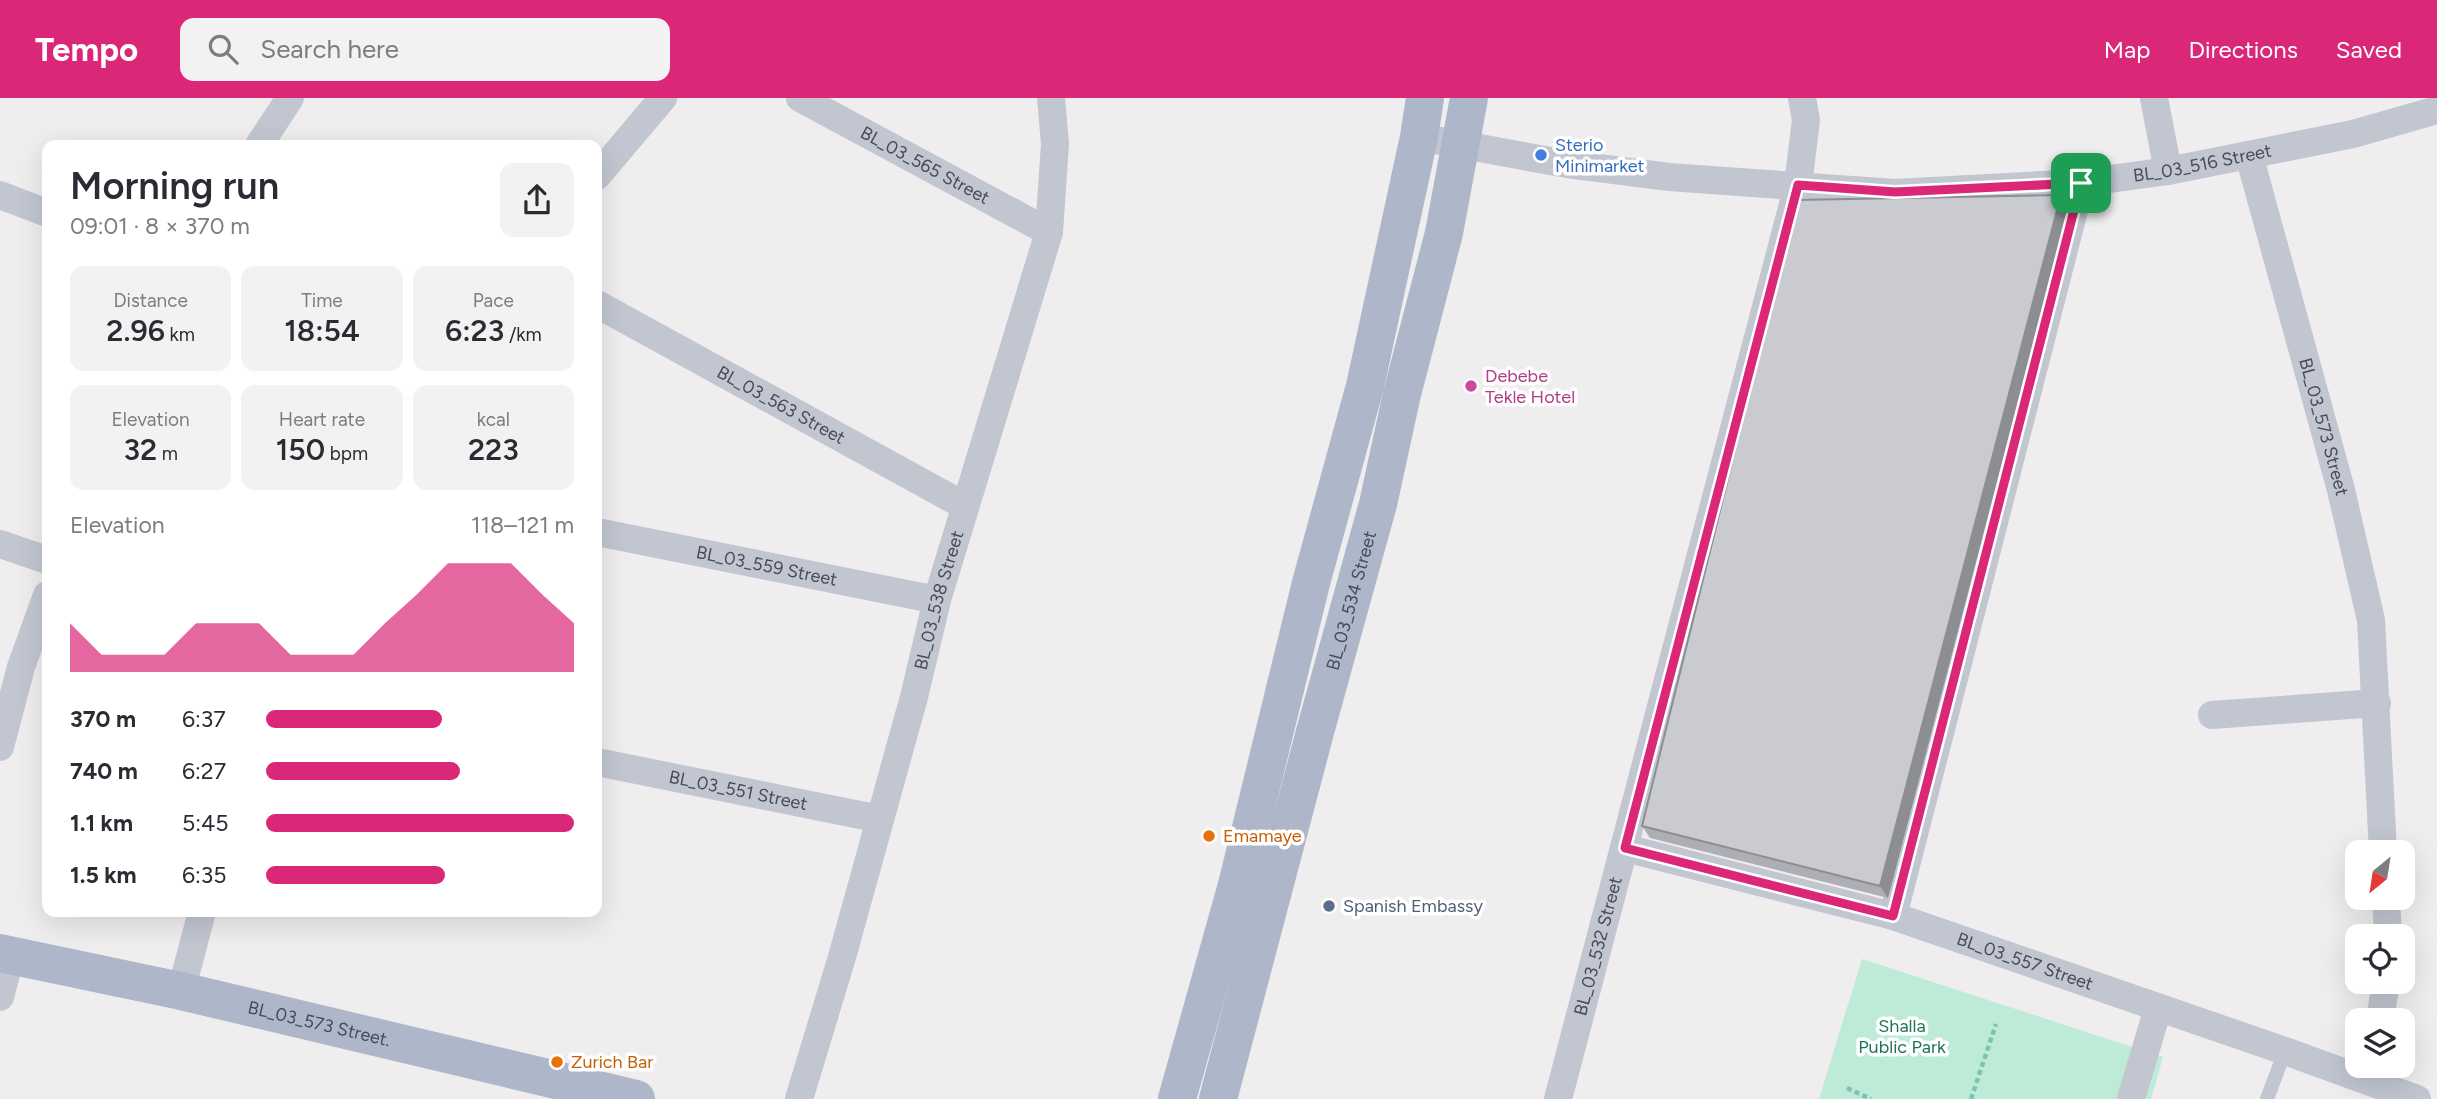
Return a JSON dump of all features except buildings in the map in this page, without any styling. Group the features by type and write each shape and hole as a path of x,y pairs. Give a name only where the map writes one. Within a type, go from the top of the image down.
{"main road":[{"path":"1177,1099 1237,885 1311,583 1365,386 1425,98"},
{"name":"BL_03_534 Street","path":"1218,1099 1378,504 1402,394 1444,233 1469,98"},
{"path":"1311,583 1353,594"},
{"name":"BL_03_573 Street.","path":"5,954 181,991 636,1099"}],"street":[{"path":"262,140 290,98"},
{"path":"602,170 663,98"},
{"name":"BL_03_565 Street","path":"800,98 1049,232"},
{"name":"BL_03_538 Street","path":"799,1099 842,957 937,600 1049,232 1055,144 1051,98"},
{"name":"BL_03_532 Street","path":"1558,1099 1798,185 1806,120 1802,98"},
{"path":"2154,98 2168,171"},
{"name":"BL_03_516 Street","path":"1419,137 1462,147 1567,164 1670,177 1895,192 2081,183 2168,171 2353,134 2437,110"},
{"name":"BL_03_573 Street","path":"2249,155 2341,490 2371,620 2383,840"},
{"path":"1893,916 2081,183"},
{"path":"0,195 42,211"},
{"name":"BL_03_563 Street","path":"602,307 965,506"},
{"name":"BL_03_559 Street","path":"602,533 937,600"},
{"path":"0,544 42,558"},
{"path":"0,747 11,664 42,605"},
{"path":"2212,715 2377,703"},
{"name":"BL_03_551 Street","path":"602,763 880,819"},
{"name":"BL_03_557 Street","path":"1625,848 1893,916 2286,1051 2345,1067"},
{"path":"181,991 201,917"},
{"path":"0,997 5,954"},
{"path":"2131,1099 2158,1008"},
{"name":"BL_03_557 Street","path":"2379,1078 2417,1099"}],"lane":[{"path":"2267,1099 2286,1051"}],"path":[{"path":"1972,1099 1996,1024"},
{"path":"1847,1088 1871,1099"}],"green space":[{"name":"Shalla Public Park","path":"1862,959 2163,1057 2151,1099 1819,1099"}],"place":[{"name":"Sterio Minimarket","path":"1541,155"},
{"name":"Debebe Tekle Hotel","path":"1471,386"},
{"name":"Emamaye","path":"1209,836"},
{"name":"Spanish Embassy","path":"1329,906"},
{"name":"Zurich Bar","path":"557,1062"}],"route":[{"path":"2081,183 1893,916 1625,848 1798,185 1895,192 2081,183"}]}
